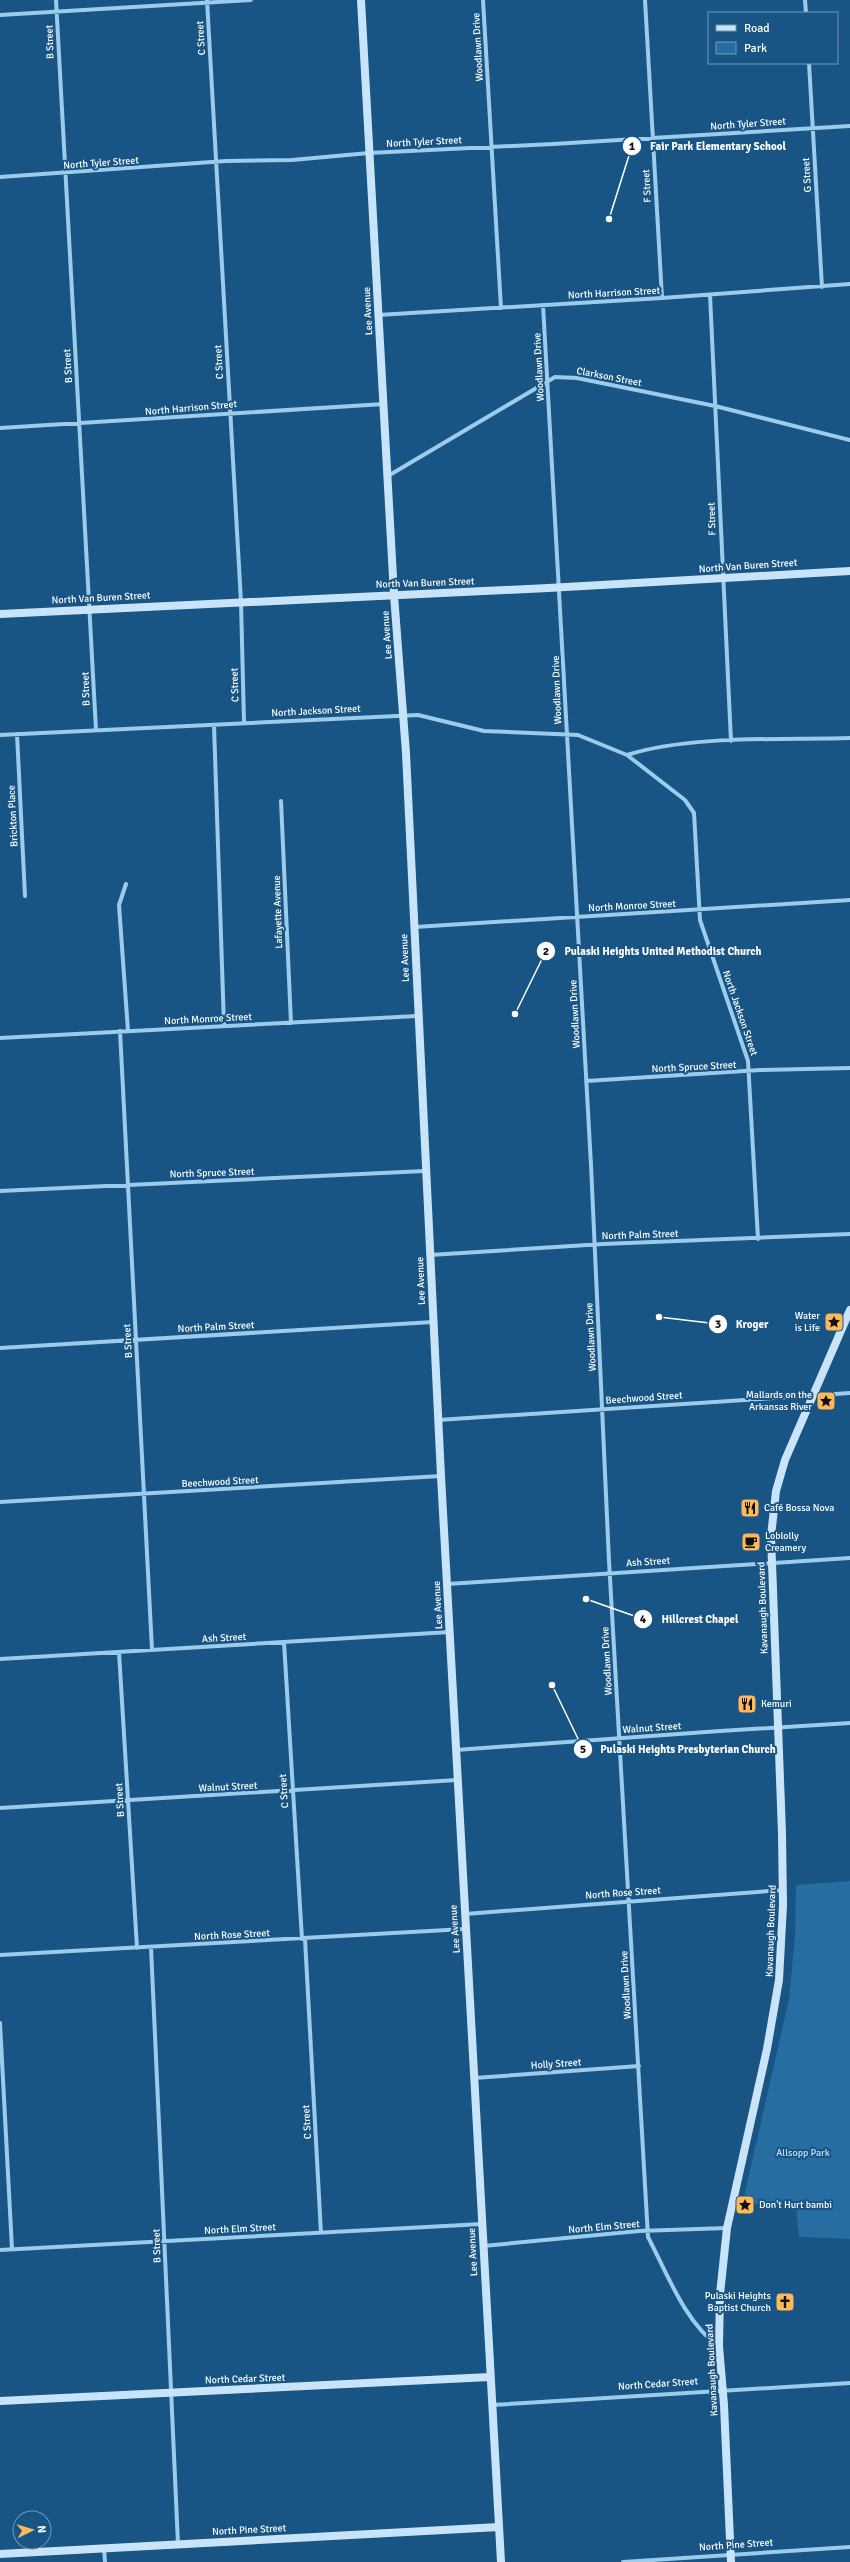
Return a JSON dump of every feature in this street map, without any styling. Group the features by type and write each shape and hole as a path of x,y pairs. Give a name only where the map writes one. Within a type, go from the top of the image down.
{"street":[{"name":"B Street","path":"56,0 96,730"},
{"path":"0,15 207,1 251,0"},
{"name":"Lee Avenue","path":"361,0 394,595 406,753 417,1016 438,1420 464,1914 501,2562"},
{"name":"Woodlawn Drive","path":"483,0 501,308"},
{"name":"F Street","path":"645,0 662,298"},
{"path":"805,0 806,12"},
{"name":"C Street","path":"207,1 241,602 244,722"},
{"name":"G Street","path":"809,64 822,286"},
{"name":"North Tyler Street","path":"0,177 216,162 292,160 369,153 850,126"},
{"name":"North Harrison Street","path":"378,315 710,295 850,284"},
{"name":"F Street","path":"710,295 716,406 722,578 731,741"},
{"name":"Woodlawn Drive","path":"543,305 561,587 567,733 610,1572 648,2237 688,2312 707,2338 719,2346"},
{"name":"Clarkson Street","path":"387,476 547,380 562,376 716,406 850,440"},
{"name":"North Harrison Street","path":"0,428 79,424 230,412 384,404"},
{"name":"North Van Buren Street","path":"0,614 90,608 561,587 850,571"},
{"name":"North Jackson Street","path":"0,735 402,714 418,715 484,732 567,733 578,735 627,755 693,808 703,933 743,1044 749,1071 758,1239"},
{"path":"214,725 224,1026"},
{"name":"Brickton Place","path":"17,734 25,896"},
{"path":"627,755 651,748 731,741 850,738"},
{"name":"Lafayette Avenue","path":"281,800 291,1023"},
{"path":"126,884 119,905 128,1031"},
{"name":"North Monroe Street","path":"414,927 850,900"},
{"name":"North Monroe Street","path":"0,1038 417,1016"},
{"name":"B Street","path":"120,1031 152,1650"},
{"name":"North Spruce Street","path":"586,1081 749,1071 850,1068"},
{"name":"North Spruce Street","path":"0,1191 425,1171"},
{"name":"North Palm Street","path":"430,1255 594,1245 850,1234"},
{"name":"Kavanaugh Boulevard","path":"731,2559 723,2390 719,2346 720,2294 727,2228 777,1998 783,1890 771,1561 772,1513 778,1481 813,1394 850,1310"},
{"name":"North Palm Street","path":"0,1348 433,1322"},
{"name":"Beechwood Street","path":"438,1420 813,1394 850,1393"},
{"name":"Beechwood Street","path":"0,1502 441,1476"},
{"name":"Ash Street","path":"447,1584 771,1561 850,1558"},
{"name":"Ash Street","path":"0,1659 450,1632"},
{"name":"C Street","path":"284,1642 292,1791 304,1939 321,2233"},
{"name":"B Street","path":"119,1652 137,1948"},
{"name":"Walnut Street","path":"456,1750 850,1723"},
{"name":"Walnut Street","path":"0,1808 457,1780"},
{"name":"North Rose Street","path":"464,1914 629,1900 783,1890"},
{"name":"North Rose Street","path":"0,1955 304,1939 465,1928"},
{"name":"B Street","path":"151,1947 178,2544"},
{"path":"0,2023 12,2249"},
{"name":"Holly Street","path":"474,2078 639,2066"},
{"name":"North Elm Street","path":"0,2250 482,2224"},
{"name":"North Elm Street","path":"483,2246 648,2231 727,2228"},
{"name":"North Cedar Street","path":"0,2401 171,2391 490,2377"},
{"name":"North Cedar Street","path":"492,2406 850,2383"},
{"name":"North Pine Street","path":"0,2554 499,2527"},
{"name":"North Pine Street","path":"623,2562 731,2559 850,2547"},
{"path":"104,2548 105,2562"}],"green space":[{"name":"Allsopp Park","path":"850,1881 850,2239 799,2237 796,2205 759,2205 743,2201 789,1999 795,1936 796,1885"}],"place":[{"name":"Fair Park Elementary School","path":"609,219"},
{"name":"Pulaski Heights United Methodist Church","path":"515,1014"},
{"name":"Kroger","path":"659,1317"},
{"name":"Water is Life","path":"834,1322"},
{"name":"Mallards on the Arkansas River","path":"826,1401"},
{"name":"Café Bossa Nova","path":"750,1508"},
{"name":"Loblolly Creamery","path":"751,1542"},
{"name":"Hillcrest Chapel","path":"586,1599"},
{"name":"Pulaski Heights Presbyterian Church","path":"552,1685"},
{"name":"Kemuri","path":"747,1704"},
{"name":"Don't Hurt bambi","path":"745,2205"},
{"name":"Pulaski Heights Baptist Church","path":"785,2302"}]}
